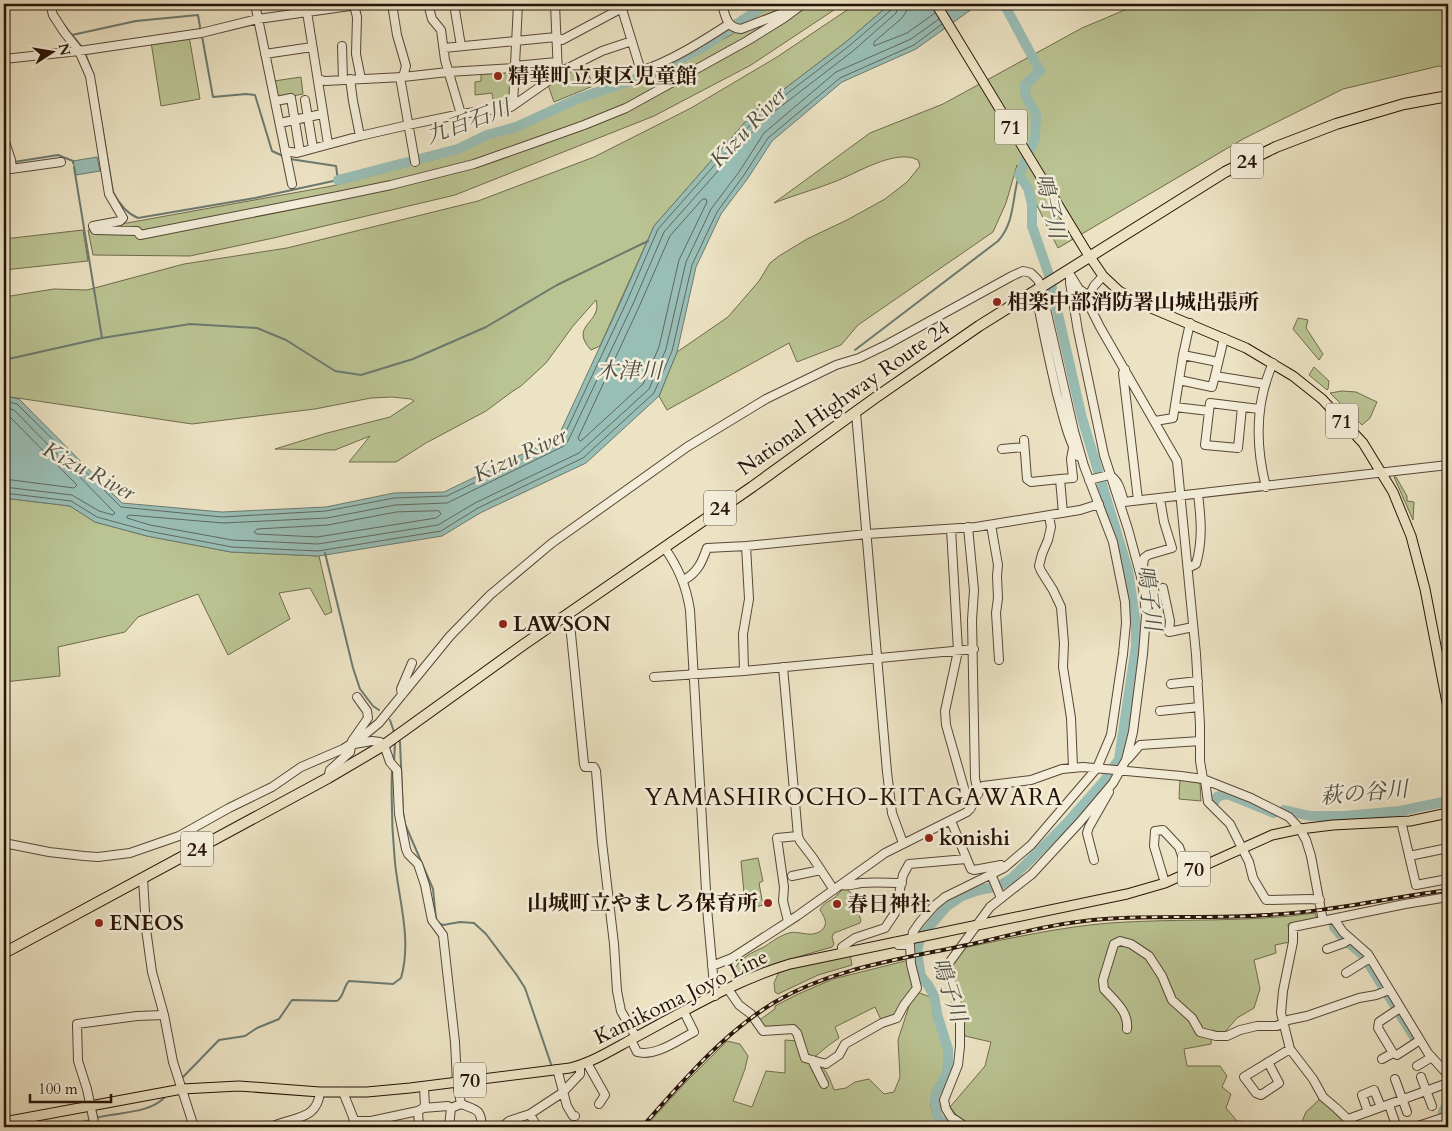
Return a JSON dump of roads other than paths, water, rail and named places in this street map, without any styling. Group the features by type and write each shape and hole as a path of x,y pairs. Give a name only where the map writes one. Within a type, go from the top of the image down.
{"highway":[{"name":"National Highway Route 24","path":"4,953 328,778 387,743 979,326 1038,289 1068,273 1089,254 1225,172 1276,147 1336,124 1404,104 1448,96"}],"main road":[{"name":"71","path":"936,4 1103,276 1119,291 1144,305 1224,338 1273,363 1302,383 1322,400 1363,443 1382,473 1401,510 1418,558 1448,708"},
{"name":"Kamikoma Joyo Line","path":"4,1122 182,1089 240,1086 320,1092 367,1092 424,1087 583,1064 728,989 778,967 802,960 1127,894 1165,883 1272,835 1333,824 1424,819 1448,813"}],"street":[{"path":"50,4 53,15 79,51 90,76 109,194 123,218 120,221 93,226 95,230 137,231 140,235 391,185 474,164 584,126 626,108 703,66 778,22 800,6"},
{"path":"255,4 292,184"},
{"path":"4,60 201,33 258,19 364,4"},
{"path":"392,4 397,35 406,66 401,77 415,162"},
{"path":"428,4 432,19 441,30 448,72 461,114"},
{"path":"454,4 461,46"},
{"path":"513,105 518,4"},
{"path":"555,4 558,74"},
{"path":"722,4 725,17 734,29 741,29 800,6"},
{"path":"351,5 357,17 356,54 361,79"},
{"path":"444,48 556,37 562,40 621,6 641,71 676,56 729,24"},
{"path":"307,12 328,144"},
{"path":"285,151 300,152 408,125 461,114 511,107 558,74 602,51 632,41"},
{"path":"342,46 347,79 360,136"},
{"path":"265,54 312,47"},
{"path":"318,79 401,77 557,62"},
{"path":"276,101 291,98 300,152"},
{"path":"305,100 313,148"},
{"path":"280,123 322,114"},
{"path":"4,139 11,160 8,169 61,162"},
{"path":"4,843 49,852 98,857 153,846 185,833 229,808 272,787 301,767 343,750 379,723 467,617 552,543 687,448 766,400 836,365 859,358 888,344 1023,271 1031,273 1038,280 1043,335 1066,427 1073,447 1084,466 1100,504 1113,542 1125,602 1126,623 1123,654 1111,735 1099,768 1031,845 1004,868 945,897 920,922 913,932 912,938"},
{"path":"1068,273 1079,289 1089,296"},
{"path":"1068,273 1108,475 1128,529 1141,577 1146,608 1143,654 1133,732 1126,760"},
{"path":"1103,276 1094,286 1089,296 1090,307 1177,461 1198,681 1200,761 1208,802 1230,824 1249,862 1253,878 1266,900 1320,900"},
{"path":"1038,289 1084,466"},
{"path":"1155,422 1173,418 1190,323"},
{"path":"1179,380 1212,387 1224,338"},
{"path":"1183,355 1218,362"},
{"path":"1266,487 1258,451 1258,409 1273,363"},
{"path":"1125,369 1123,373 1138,500"},
{"path":"1215,376 1265,384"},
{"path":"1242,407 1238,448 1206,445 1210,403 1242,407 1258,409"},
{"path":"1175,408 1209,411"},
{"path":"856,412 892,813 903,843"},
{"path":"1002,449 1024,443 1027,479 1031,482 1072,478 1071,459 1073,447"},
{"path":"1090,480 1108,475 1116,480 1124,502 1448,465"},
{"path":"1060,479 1063,513"},
{"path":"1187,564 1196,564 1201,548 1202,526 1198,494"},
{"path":"1160,499 1164,522 1172,548"},
{"path":"684,580 693,575 701,564 706,548 867,534 968,528 1049,516 1100,504"},
{"path":"1049,516 1048,540 1039,566 1061,607 1064,643 1063,668 1071,718 1074,767"},
{"path":"991,525 998,564 996,613 999,660"},
{"path":"968,528 973,572 975,778 978,794"},
{"path":"951,529 958,651 945,711 946,726 970,809"},
{"path":"744,671 743,634 749,599 746,546"},
{"path":"664,547 684,580 690,610 715,996"},
{"path":"1141,577 1144,558 1172,548 1179,550 1187,564"},
{"path":"1163,588 1170,621 1169,632 1193,627"},
{"path":"568,614 584,764 585,767 594,767 596,771 617,991 621,1011 637,1052 660,1050 694,1032 684,1012"},
{"path":"654,677 744,671 974,649"},
{"path":"402,695 401,689 412,663"},
{"path":"783,667 798,836 834,890"},
{"path":"1171,684 1198,681"},
{"path":"328,778 330,770 350,752 357,732 368,718 367,710 357,697"},
{"path":"1160,710 1199,706"},
{"path":"352,744 372,741 387,743 390,762 397,770 399,814 406,849 408,854 418,864 426,885 432,920 443,935 456,1042 457,1082 461,1104"},
{"path":"1094,860 1087,833 1112,783 1126,760 1140,745 1200,741"},
{"path":"712,966 732,958 842,885 885,853 970,809 976,801 981,788 986,785 1031,780 1062,769 1083,766 1204,780 1269,806 1289,818 1300,829 1312,856 1323,921"},
{"path":"966,1127 946,1110 944,1100 958,1065 960,1046 960,1020 948,969 951,960 990,907 1000,897 1032,874 1080,822 1112,783"},
{"path":"951,820 971,869 1001,865 1004,868"},
{"path":"1401,821 1416,885 1448,879"},
{"path":"1165,883 1154,846 1155,831 1163,830 1179,847 1188,872"},
{"path":"788,921 782,901 784,887 777,838 798,836"},
{"path":"1409,856 1448,848"},
{"path":"842,952 842,947 846,943 885,928 895,913 903,875 909,864 966,859"},
{"path":"792,876 821,870"},
{"path":"992,875 1000,897"},
{"path":"143,878 146,929 152,972 164,1015 173,1062 194,1127"},
{"path":"842,885 902,883"},
{"path":"1356,1127 1323,1097 1313,1079 1290,1049 1281,1013 1283,991 1293,942 1293,927 1448,897"},
{"path":"1334,919 1348,940 1363,948 1386,990 1430,1059 1448,1075"},
{"path":"1327,949 1348,940"},
{"path":"1127,1029 1125,1014 1104,989 1103,985 1114,944 1120,941 1131,944 1149,956 1162,976 1172,1000 1192,1018 1200,1032 1216,1036 1226,1036 1257,1026 1277,1026 1288,1020 1314,1014 1358,998 1376,995 1386,990"},
{"path":"728,989 738,1005 750,1014 763,1031 793,1030 797,1033 805,1058 826,1064 840,1056 845,1044 882,1023 899,1016 904,1005 915,991 917,985 911,964 910,945 898,946 894,942"},
{"path":"1346,973 1368,959"},
{"path":"1393,1053 1378,1028 1378,1022 1399,1010"},
{"path":"94,1122 86,1083 78,1061 77,1024 137,1016 164,1015"},
{"path":"1382,1060 1393,1053 1397,1054 1418,1041"},
{"path":"1268,1062 1279,1083 1261,1095 1256,1093 1244,1077 1268,1062 1290,1049"},
{"path":"1417,1066 1430,1059"},
{"path":"812,1060 824,1084"},
{"path":"502,1127 509,1121 530,1114 562,1093 580,1074 583,1064"},
{"path":"583,1064 605,1095 599,1104"},
{"path":"557,1069 562,1093 567,1106 573,1116 575,1116"},
{"path":"1421,1077 1432,1106"},
{"path":"1396,1079 1407,1112"},
{"path":"1348,1119 1448,1084"},
{"path":"420,1127 421,1110 425,1102 424,1087"},
{"path":"1368,1112 1362,1095 1374,1090 1395,1122"},
{"path":"271,1127 312,1113 319,1103 320,1092"},
{"path":"343,1092 353,1126 376,1124 421,1110 448,1106 451,1108 461,1104 477,1109 480,1112 482,1127"},
{"path":"448,1127 451,1108"},
{"path":"1418,1126 1446,1117 1448,1109"},
{"path":"530,1114 537,1127"},
{"path":"4,1122 5,1127"}],"water":[{"name":"木津川","path":"890,4 979,4 916,49 842,82 772,141 748,178 721,214 696,267 677,352 659,396 586,463 480,513 442,536 319,556 231,552 147,536 95,522 70,506 4,498 4,396 19,399 122,503 222,512 326,507 394,493 444,492 558,437 654,226 754,112 846,42"},
{"path":"97,157 100,171 76,175 73,161"}],"waterway":[{"name":"九百石川","path":"338,180 458,149 487,135 516,127 577,99 653,73 702,48 766,4"},
{"name":"鳴子川","path":"947,1127 937,1116 935,1101 936,1093 947,1073 948,1049 937,1014 934,996 921,976 917,952 919,942 947,906 962,896 999,886 1012,878 1065,825 1104,781 1119,759 1136,646 1136,625 1128,570 1082,418 1049,275 1032,226 1032,204 1028,188 1019,175 1035,139 1036,114 1027,99 1025,85 1040,71 1004,4"},
{"path":"72,35 136,21 198,15 200,27"},
{"path":"62,23 81,46"},
{"path":"202,36 213,97 255,95 272,151 283,156"},
{"path":"85,53 93,74"},
{"path":"95,84 113,192 123,208 138,218 255,198 338,180 336,166 290,159"},
{"path":"14,162 58,155 73,161 73,163"},
{"path":"74,167 102,338"},
{"path":"855,350 998,241 1010,218 1019,175"},
{"path":"4,360 102,338 190,324 257,328 286,340 335,371 361,375 413,359 486,327 557,285 648,241"},
{"path":"325,553 353,668 360,689 373,706 379,710"},
{"path":"390,720 394,732"},
{"path":"398,738 400,742 405,824 433,889 436,919"},
{"path":"394,763 395,742"},
{"path":"183,1077 219,1040 245,1036 257,1028 279,1019 292,1000 337,1001 349,981 393,984 401,978 404,964 405,935 394,851 392,770"},
{"name":"萩の谷川","path":"1213,804 1217,797 1225,794 1274,813"},
{"name":"萩の谷川","path":"1284,810 1310,816 1345,816 1400,811 1448,801"},
{"path":"438,923 443,925 460,922 474,923 486,934 525,988 552,1067"},
{"name":"萩の谷川","path":"1334,927 1344,939 1364,956 1416,1040"},
{"path":"95,1118 141,1110 150,1107 164,1098"},
{"name":"萩の谷川","path":"1448,1101 1443,1112 1448,1127"},
{"path":"572,1119 581,1127"},
{"path":"59,1127 91,1120"}],"railway":[{"path":"642,1127 720,1043 756,1015 797,990 844,973 893,960 1070,923 1125,918 1226,917 1289,913 1335,908 1448,890"}],"place":[{"name":"精華町立東区児童館","path":"498,76"},
{"name":"相楽中部消防署山城出張所","path":"997,302"},
{"name":"LAWSON","path":"503,624"},
{"name":"konishi","path":"929,838"},
{"name":"山城町立やましろ保育所","path":"768,903"},
{"name":"春日神社","path":"837,904"},
{"name":"ENEOS","path":"99,923"}],"district":[{"name":"YAMASHIROCHO-KITAGAWARA","path":"854,797"}],"water label":[{"name":"Kizu River","path":"748,127"},
{"name":"Kizu River","path":"520,455"},
{"name":"Kizu River","path":"89,471"}]}
